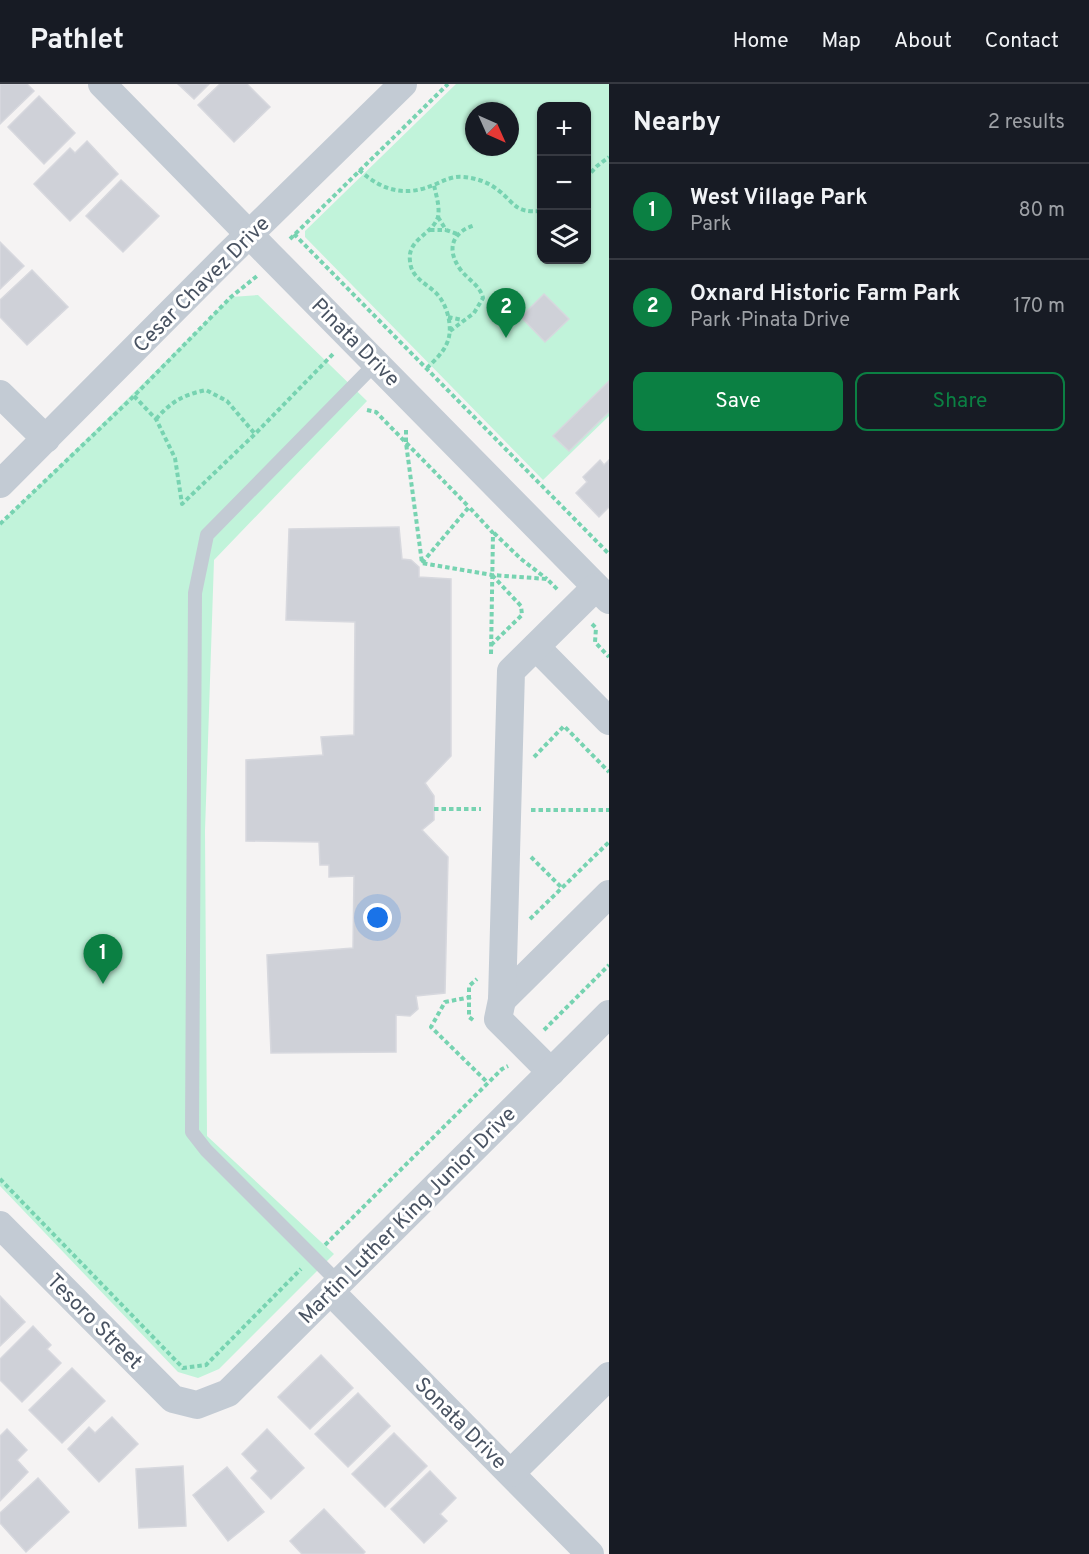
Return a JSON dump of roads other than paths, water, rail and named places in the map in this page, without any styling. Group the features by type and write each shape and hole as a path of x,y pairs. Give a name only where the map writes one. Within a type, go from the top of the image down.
{"street":[{"name":"Pinata Drive","path":"102,84 603,594"},
{"name":"Cesar Chavez Drive","path":"0,484 403,84"},
{"path":"0,394 46,439"},
{"path":"541,1063 498,1018 502,1000 511,671 576,608 603,594"},
{"path":"536,647 609,721"},
{"path":"502,1000 609,894"},
{"name":"Martin Luther King Junior Drive","path":"197,1406 228,1393 335,1288 541,1063 609,1014"},
{"name":"Tesoro Street","path":"0,1225 173,1399 197,1406"},
{"name":"Sonata Drive","path":"335,1288 590,1554"},
{"path":"511,1473 609,1376"}],"lane":[{"path":"335,1288 313,1257 206,1150 192,1132 195,592 207,535 376,363"}],"place":[{"name":"Oxnard Historic Farm Park","path":"506,338"},
{"name":"West Village Park","path":"103,984"}]}
